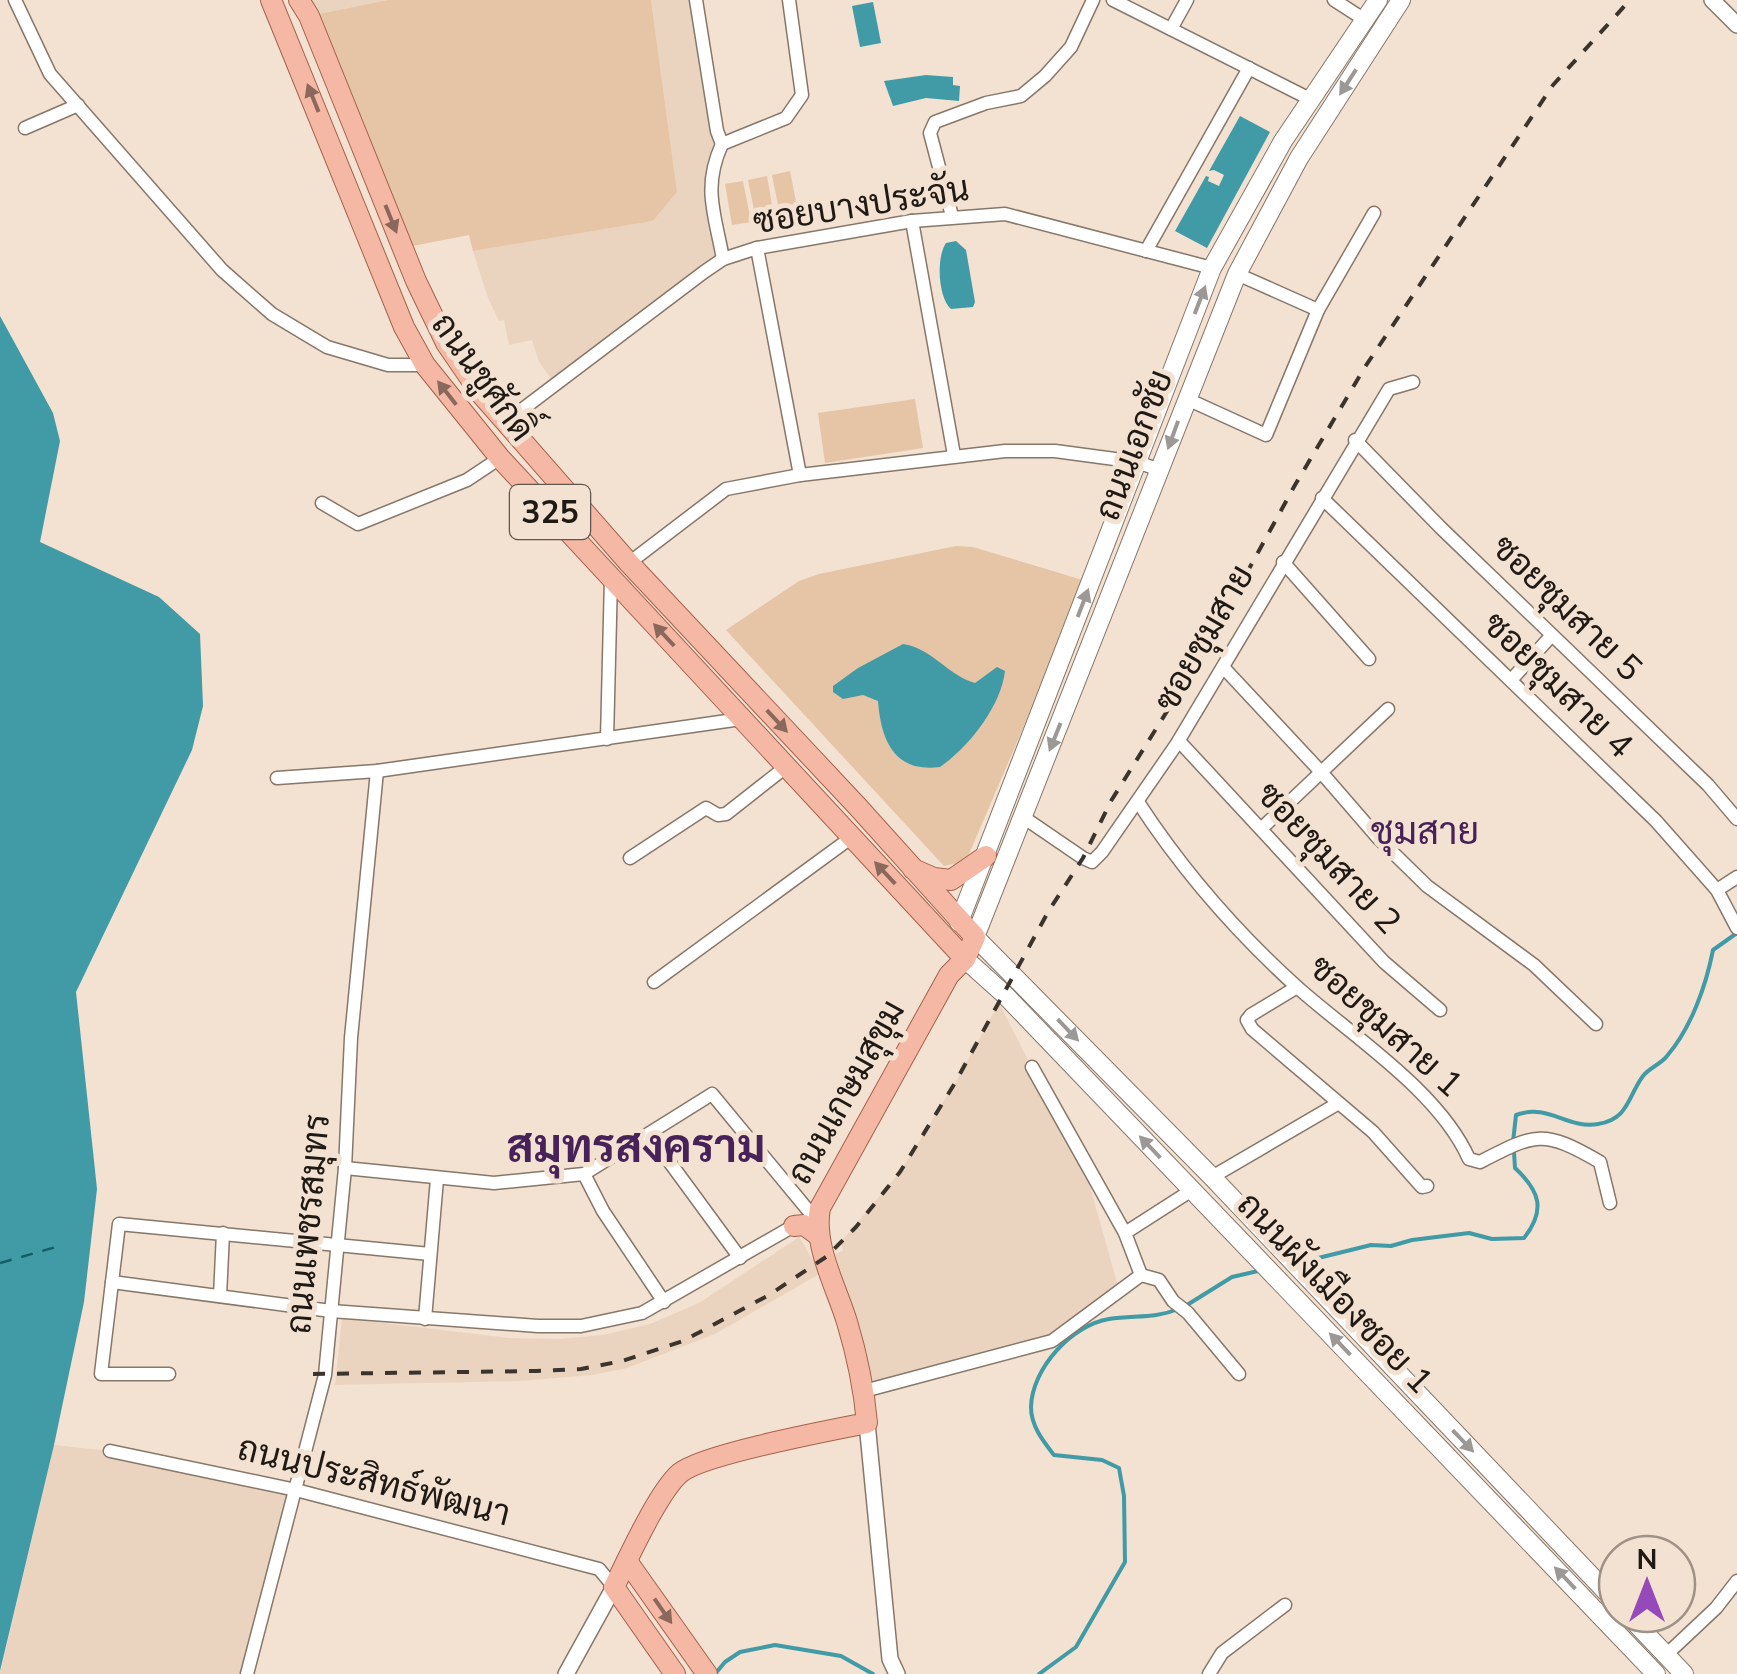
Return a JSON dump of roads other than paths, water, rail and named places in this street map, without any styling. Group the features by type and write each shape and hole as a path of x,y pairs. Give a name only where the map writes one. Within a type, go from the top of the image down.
{"main road":[{"name":"ถนนชูศักดิ์","path":"268,0 283,22 404,326 426,365 500,458 958,952"},
{"name":"ถนนเอกชัย","path":"967,930 986,856 1212,268 1310,99 1378,0"},
{"name":"ถนนเอกชัย","path":"967,930 1024,817 1237,274 1299,158 1401,0"},
{"name":"ถนนชูศักดิ์","path":"303,4 431,312 446,343 481,394 629,564 858,807 967,930"},
{"path":"846,830 858,807"},
{"path":"911,868 951,880 986,856"},
{"name":"ถนนเกษมสุขุม","path":"808,1216 949,975 967,930"},
{"name":"ถนนผังเมืองซอย 1","path":"967,930 1212,1177 1597,1582"},
{"name":"ถนนผังเมืองซอย 1","path":"958,952 1024,1015 1656,1674"},
{"path":"1024,1015 1039,1000"},
{"path":"675,1674 614,1587 666,1490 683,1470 867,1423 864,1391 848,1324 808,1216"},
{"path":"628,1561 702,1668"},
{"path":"1646,1634 1684,1674"}],"street":[{"path":"16,0 50,74 222,270 272,314 328,347 388,365 426,365"},
{"path":"696,0 722,144"},
{"path":"724,260 710,183 711,168 722,144 786,118 802,95 789,0"},
{"path":"952,216 930,133 935,122 986,103 1021,96 1072,47 1093,0"},
{"path":"1113,0 1310,99"},
{"path":"1171,29 1188,0"},
{"path":"1334,0 1365,20"},
{"path":"1712,0 1737,25"},
{"path":"1146,251 1249,68"},
{"path":"24,128 78,104"},
{"path":"1187,398 1266,435 1318,310 1374,213"},
{"name":"ซอยบางประจัน","path":"507,421 724,260 757,248 912,221 1005,214 1212,268"},
{"path":"912,221 954,455"},
{"path":"757,248 800,475"},
{"path":"1237,274 1318,310"},
{"name":"ซอยชุมสาย","path":"1024,817 1092,862 1179,741 1388,388 1413,382"},
{"name":"ซอยชุมสาย 5","path":"1355,440 1708,786 1737,819"},
{"path":"629,564 726,489 800,475 954,455 1054,451 1137,462 1160,470"},
{"path":"322,502 358,524 467,480 500,458"},
{"name":"ซอยชุมสาย 4","path":"1322,498 1656,821 1717,890 1734,922"},
{"path":"1283,562 1369,660"},
{"path":"607,739 611,578"},
{"path":"1512,679 1552,635"},
{"path":"1222,667 1322,772 1378,839 1427,886 1534,965 1596,1024"},
{"path":"1262,828 1388,709"},
{"path":"277,778 377,770 742,719"},
{"name":"ซอยชุมสาย 2","path":"1179,741 1384,962 1440,1010"},
{"path":"630,858 706,808 718,815 726,814 787,766"},
{"name":"ถนนเพชรสมุทร","path":"247,1674 325,1375 377,770"},
{"name":"ซอยชุมสาย 1","path":"1138,802 1216,908 1297,986 1393,1066 1458,1134 1469,1158 1480,1162 1529,1137 1545,1138 1600,1162 1610,1203"},
{"path":"654,982 846,830"},
{"path":"1717,890 1737,877"},
{"path":"1297,986 1247,1020 1252,1030 1373,1132 1414,1180 1422,1187 1427,1186"},
{"path":"1032,1068 1126,1233 1141,1276"},
{"path":"345,1168 494,1183 584,1174 712,1094 808,1216"},
{"path":"1212,1177 1337,1104"},
{"path":"649,1134 740,1258"},
{"path":"584,1174 664,1302"},
{"path":"425,1319 437,1178"},
{"path":"1126,1233 1192,1190"},
{"name":"ถนนเกษมสุขุม","path":"112,1282 331,1311 581,1326 642,1313 808,1216"},
{"path":"169,1374 101,1374 119,1224 430,1254"},
{"path":"220,1296 223,1234"},
{"path":"864,1391 1052,1341 1141,1276 1160,1280 1239,1374"},
{"path":"867,1423 894,1666"},
{"name":"ถนนประสิทธ์พัฒนา","path":"110,1451 296,1490 599,1569 614,1587"},
{"path":"1666,1655 1716,1608 1737,1581"},
{"path":"566,1674 614,1587"},
{"path":"1209,1674 1222,1653 1285,1605"}],"water":[{"path":"873,2 881,43 860,47 852,6"},
{"path":"926,75 953,77 953,85 960,86 959,101 926,98 893,106 884,81"},
{"path":"1240,116 1270,132 1207,248 1175,231 1206,176 1219,186 1224,175 1209,171"},
{"path":"956,241 966,250 975,302 973,307 951,309 943,296 940,267 946,243"},
{"path":"0,316 53,413 60,441 40,542 159,597 200,634 203,706 192,750 76,992 97,1189 84,1302 0,1671"},
{"path":"903,644 923,651 975,683 997,667 1005,671 997,698 982,725 940,767 911,765 893,751 882,729 878,701 863,695 843,699 833,692 833,686 858,668"}],"waterway":[{"path":"1513,1142 1516,1115 1538,1112 1587,1125 1608,1121 1622,1112 1643,1076 1664,1059 1683,1033 1702,992 1713,950 1737,933"},
{"path":"1302,1262 1371,1245 1391,1246 1469,1233 1492,1239 1524,1238 1535,1218 1537,1201 1530,1185 1515,1168 1514,1152"},
{"path":"1187,1305 1232,1277 1258,1271"},
{"path":"1039,1674 1076,1647 1125,1562 1124,1496 1119,1468 1102,1460 1054,1455 1033,1421 1031,1407 1038,1378 1068,1339 1095,1323 1178,1309"},
{"path":"715,1674 740,1652 775,1645 841,1656 873,1674"}],"railway":[{"path":"313,1374 536,1371 581,1369 622,1361 683,1341 769,1295 826,1257 856,1227 900,1172 955,1083 1048,912 1083,858 1111,801 1199,660 1365,367 1553,85 1630,0"}],"district":[{"name":"ชุมสาย","path":"1425,831"},
{"name":"สมุทรสงคราม","path":"636,1147"}]}
